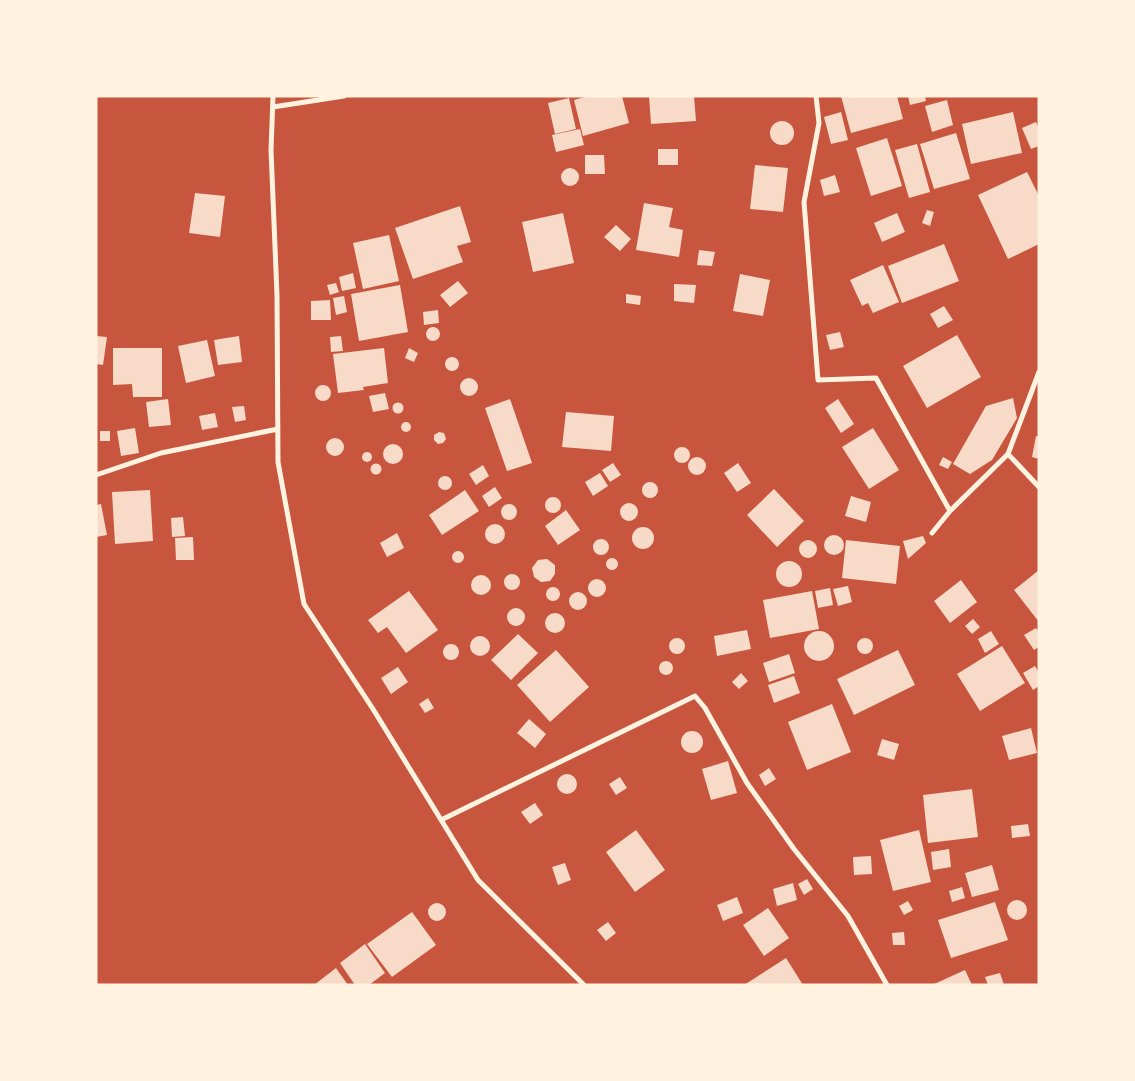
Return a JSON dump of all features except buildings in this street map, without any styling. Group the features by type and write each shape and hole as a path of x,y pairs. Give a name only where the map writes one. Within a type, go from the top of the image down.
{"street":[{"path":"273,96 271,150 277,295 278,462 304,604 373,709 478,880 584,985"},
{"path":"273,107 344,96"},
{"path":"816,96 819,123 804,202 818,380 876,378 950,511"},
{"path":"932,533 950,511 1008,454 1039,372"},
{"path":"96,475 160,454 278,429"},
{"path":"1008,454 1039,487"},
{"path":"440,820 695,696 705,708 748,783 794,849 848,916 887,985"}]}
